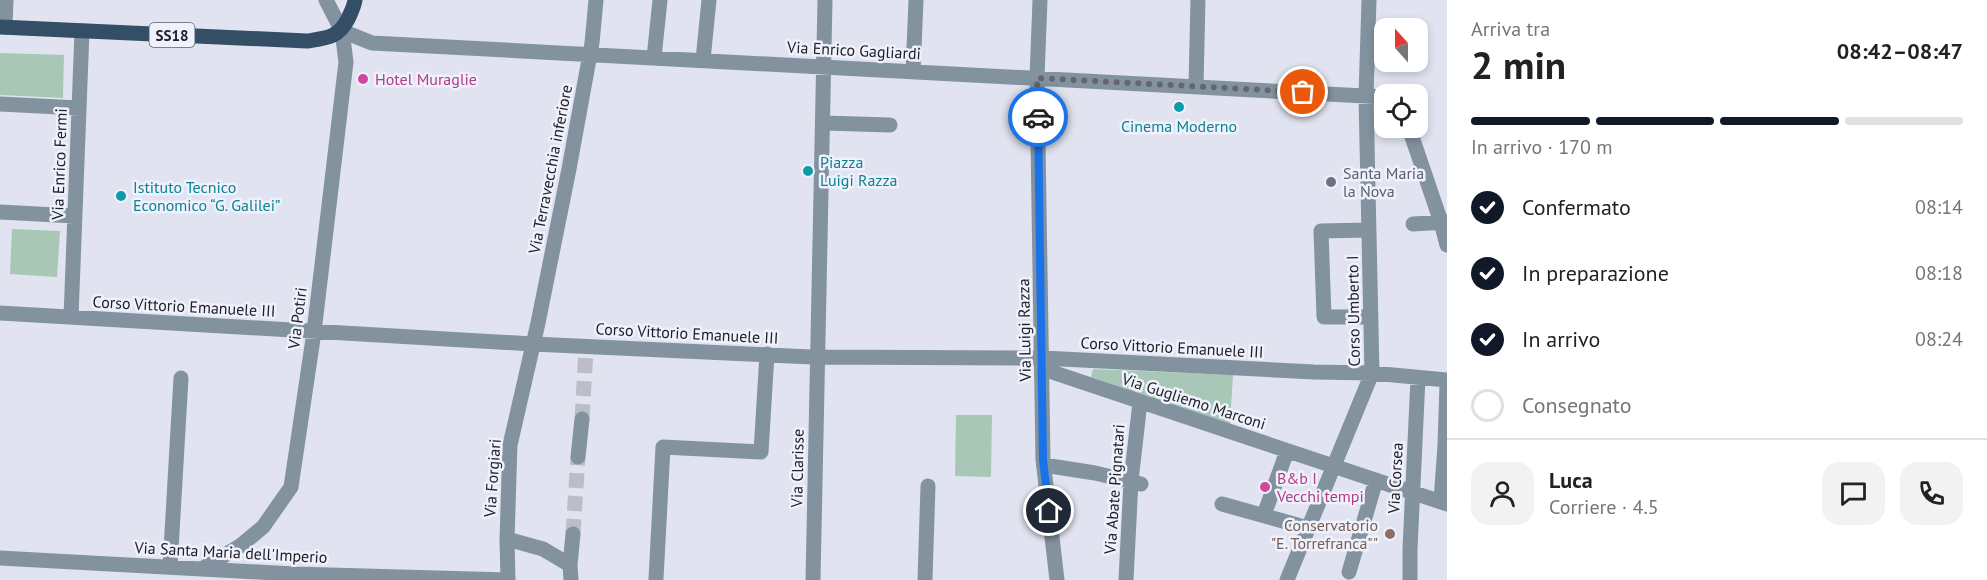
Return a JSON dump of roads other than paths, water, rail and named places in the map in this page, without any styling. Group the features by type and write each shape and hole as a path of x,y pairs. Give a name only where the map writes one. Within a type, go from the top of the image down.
{"main road":[{"path":"342,31 355,0"},
{"name":"SS18","path":"3,27 307,41 327,38 342,31"}],"street":[{"path":"3,27 6,0"},
{"name":"Via Potiri","path":"202,568 240,546 263,527 291,487 314,332 346,62 342,31 326,0"},
{"name":"Via Terravecchia inferiore","path":"533,344 569,169 590,54 596,0"},
{"path":"654,58 660,0"},
{"path":"703,60 709,0"},
{"name":"Via Clarisse","path":"813,580 825,0"},
{"path":"913,72 916,0"},
{"name":"Via Luigi Razza","path":"1040,0 1037,78 1044,465 1057,580"},
{"path":"1196,86 1198,0"},
{"name":"Corso Umberto I","path":"1287,580 1372,374 1366,96 1369,0"},
{"name":"Via Enrico Fermi","path":"71,317 82,31"},
{"name":"Via Enrico Gagliardi","path":"342,31 372,43 1374,96"},
{"path":"0,105 79,108"},
{"path":"824,123 890,125"},
{"path":"1413,138 1444,222 1447,245"},
{"path":"0,212 75,216"},
{"path":"1413,224 1444,222"},
{"path":"1369,230 1321,231 1324,317 1371,317"},
{"name":"Corso Vittorio Emanuele III","path":"0,313 586,348 1372,374 1447,382"},
{"name":"Via Forgiari","path":"508,580 510,445 533,344"},
{"path":"656,579 663,447 761,452 767,354"},
{"name":"Via Gugliemo Marconi","path":"1043,364 1140,402 1444,502"},
{"path":"159,571 181,378"},
{"name":"Via Corsea","path":"1410,580 1418,378"},
{"path":"1444,502 1447,382"},
{"name":"Via Abate Pignatari","path":"1126,580 1136,483 1140,402"},
{"path":"578,457 582,419"},
{"path":"1264,515 1287,450"},
{"path":"1044,465 1095,473 1136,483"},
{"path":"1349,572 1376,480"},
{"path":"925,580 928,486"},
{"path":"1222,504 1308,528"},
{"path":"571,572 573,534"},
{"path":"507,539 543,549 571,572"},
{"name":"Via Santa Maria dell'Imperio","path":"0,558 159,571 202,568 230,575 460,577 508,580"}],"tunnel":[{"path":"582,419 586,350"},
{"path":"573,534 578,457"}],"place":[{"name":"Hotel Muraglie","path":"363,79"},
{"name":"Cinema Moderno","path":"1179,107"},
{"name":"Piazza Luigi Razza","path":"808,171"},
{"name":"Santa Maria la Nova","path":"1331,182"},
{"name":"Istituto Tecnico Economico “G. Galilei”","path":"121,196"},
{"name":"B&b I Vecchi tempi","path":"1265,487"},
{"name":"Conservatorio \"E. Torrefranca\"\"","path":"1390,534"}]}
